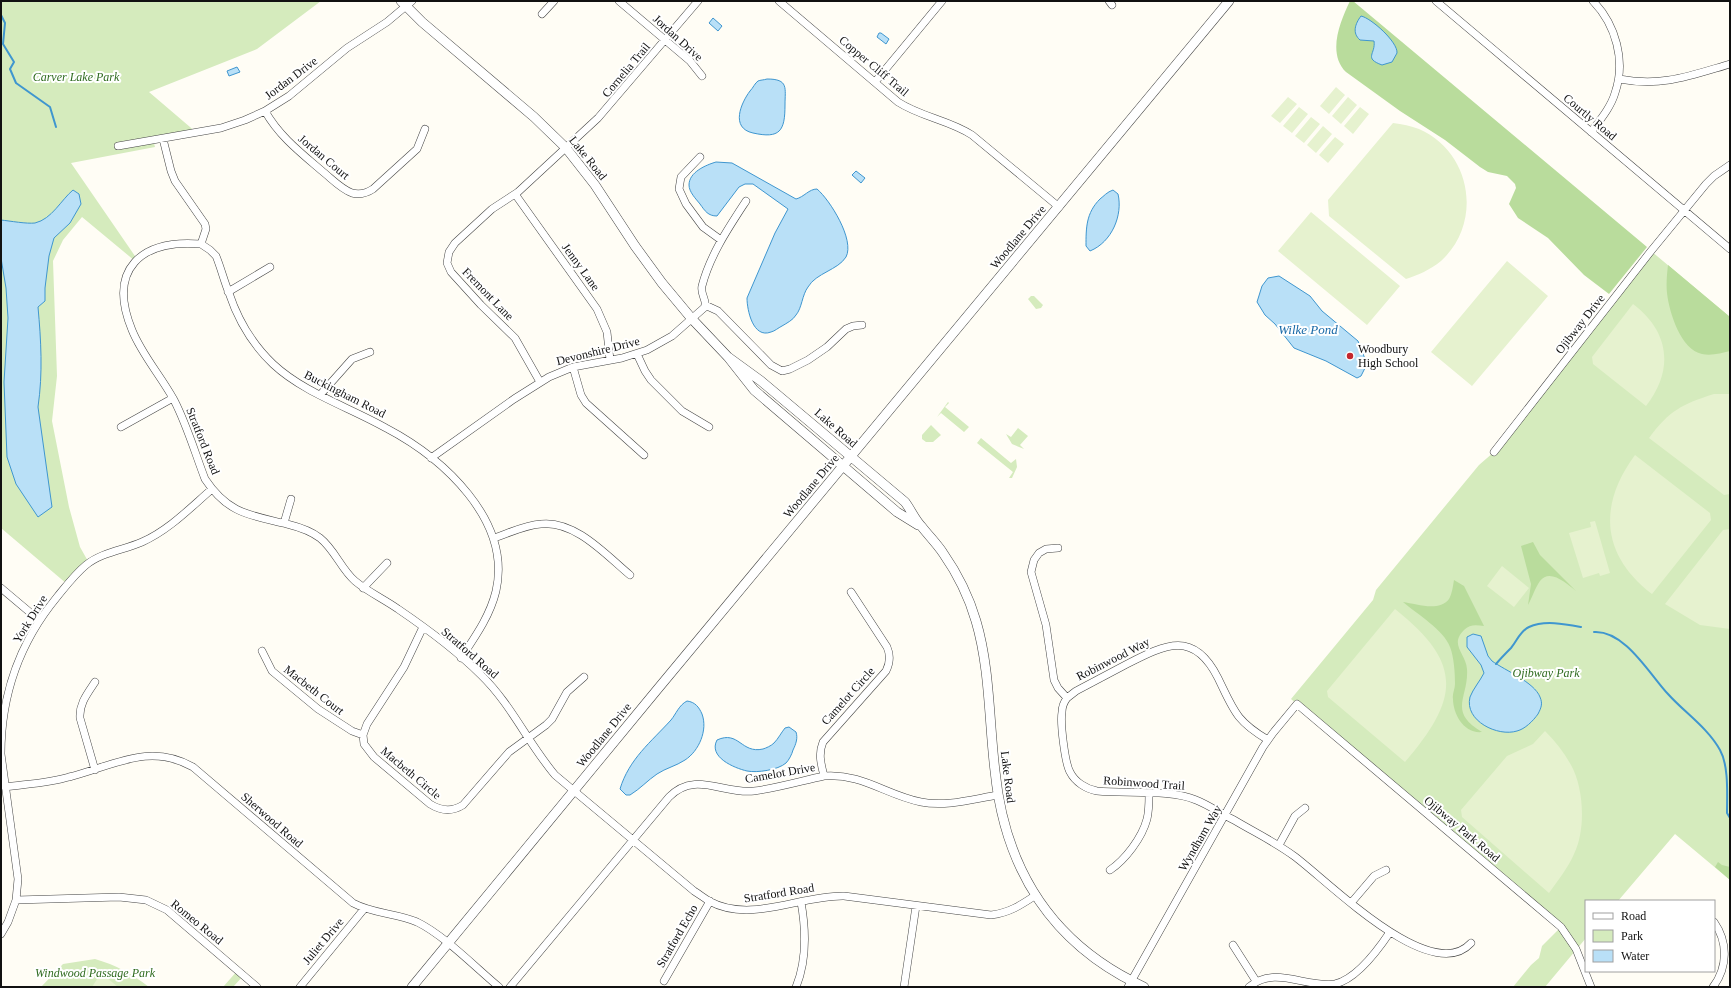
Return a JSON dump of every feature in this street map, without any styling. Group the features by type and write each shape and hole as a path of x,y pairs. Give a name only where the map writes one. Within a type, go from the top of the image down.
{"street":[{"path":"542,14 554,1"},
{"name":"Jordan Drive","path":"619,1 691,62 702,76"},
{"name":"Cornelia Trail","path":"566,148 606,110 698,1"},
{"name":"Copper Cliff Trail","path":"779,1 898,102 910,109 958,127 976,137 1059,207"},
{"path":"875,82 942,1"},
{"name":"Woodlane Drive","path":"412,987 1229,1"},
{"name":"Courtly Road","path":"1436,1 1730,249"},
{"path":"1591,132 1610,106 1619,79 1620,65 1617,43 1612,28 1593,1"},
{"name":"Jordan Drive","path":"118,146 221,128 242,122 265,111 289,96 350,46 387,22 406,3"},
{"name":"Lake Road","path":"406,3 422,22 534,117 566,148 595,185 648,264 692,319 728,357 754,390 896,512 921,527"},
{"path":"1619,79 1646,83 1661,82 1730,64"},
{"name":"Jordan Court","path":"265,111 276,129 291,145 342,188 356,194 366,192 375,187 417,149 425,129"},
{"path":"163,139 171,171 175,180 205,224 206,229 201,244"},
{"name":"Fremont Lane","path":"540,382 515,338 477,302 451,272 447,264 448,254 453,245 494,207 515,194 566,148"},
{"path":"700,157 681,177 679,189 682,196 702,225 709,233 722,240"},
{"path":"1684,210 1714,176 1730,165"},
{"name":"Jenny Lane","path":"515,194 598,309 607,332 610,360"},
{"path":"746,201 722,240 702,287 705,305 718,311 766,360 774,367 782,371 790,369 808,360 846,329 853,326 862,325"},
{"name":"Ojibway Drive","path":"1494,452 1684,210"},
{"name":"Stratford Road","path":"201,244 174,244 145,253 135,261 125,277 124,300 132,330 173,398 205,479 212,489 227,504 236,510 303,528 321,539 350,576 363,588 399,609 424,627 480,674 502,698 528,739 555,775 694,891 710,901 737,910 748,910 830,896 844,896 990,915 1002,914 1013,910 1036,895"},
{"name":"Buckingham Road","path":"201,244 216,256 228,292 242,324 261,352 284,373 320,394 400,435 431,458 454,479 480,510 494,538 498,562 498,577 494,597 482,626 461,658"},
{"path":"228,292 270,268"},
{"name":"Devonshire Drive","path":"431,458 440,450 540,382 573,367 637,354 664,341 692,319 705,305"},
{"path":"320,394 352,359 370,352"},
{"path":"637,354 643,369 651,380 680,409 709,426"},
{"name":"Lake Road","path":"728,357 761,381 905,502 921,527 947,558 964,589 976,619 983,649 998,795 1002,820 1012,849 1022,871 1036,895 1058,924 1081,947 1129,984 1144,987"},
{"path":"573,367 581,395 586,403 644,455"},
{"path":"121,427 173,398"},
{"name":"York Drive","path":"1,934 8,922 16,900 18,868 1,754 1,737 4,700 20,655 39,620 68,584 86,565 99,557 141,543 161,533 212,489"},
{"path":"284,523 291,499"},
{"path":"494,538 531,526 542,524 563,525 582,535 630,575"},
{"path":"1058,548 1046,549 1040,553 1034,560 1031,572 1046,625 1054,680 1058,688 1067,698"},
{"path":"363,588 387,563"},
{"path":"1,588 39,620"},
{"name":"Camelot Circle","path":"824,776 820,757 820,748 823,742 886,671 890,657 887,647 851,592"},
{"path":"363,735 367,724 404,667 424,627"},
{"name":"Robinwood Way","path":"1067,698 1076,691 1152,651 1169,645 1185,646 1198,652 1209,663 1233,710 1241,721 1268,740"},
{"name":"Macbeth Court","path":"262,651 272,671 318,709 338,723 363,735"},
{"name":"Macbeth Circle","path":"363,735 364,744 374,756 430,804 438,809 449,810 458,808 463,805 508,752 528,739 552,719 567,692 584,677"},
{"path":"95,682 87,694 80,711 80,718 95,770"},
{"name":"Robinwood Trail","path":"1067,698 1062,708 1061,718 1067,764 1074,778 1083,786 1095,791 1188,797 1226,816 1293,855 1351,902 1373,922 1390,932 1436,953 1454,954 1467,947 1471,942"},
{"name":"Wyndham Way","path":"1129,984 1268,740 1297,704"},
{"name":"Ojibway Park Road","path":"1297,704 1561,927 1576,949 1585,972"},
{"name":"Sherwood Road","path":"6,787 69,777 126,759 146,756 171,757 182,761 193,767 345,897 364,909 416,922 426,926 499,987"},
{"name":"Camelot Drive","path":"510,987 669,796 682,786 698,784 737,791 753,792 824,776 845,776 914,800 931,804 942,804 998,795"},
{"path":"1110,870 1125,859 1145,826 1148,814 1149,794"},
{"path":"1278,845 1295,816 1305,808"},
{"path":"1351,902 1374,876 1386,870"},
{"name":"Romeo Road","path":"16,900 119,897 146,900 167,910 257,987"},
{"name":"Stratford Echo","path":"664,981 710,901"},
{"path":"796,987 803,968 804,952 804,921 801,902"},
{"path":"904,987 916,906"},
{"name":"Juliet Drive","path":"300,987 364,909"},
{"path":"1713,987 1721,975 1725,958 1723,939 1715,924"},
{"path":"1249,987 1256,981 1266,978 1279,977 1321,985 1335,986 1358,972 1390,932"},
{"path":"1233,945 1256,981"},
{"name":"Ojibway Park Road","path":"1585,972 1591,987"}],"green space":[{"name":"Carver Lake Park","path":"1,1 321,1 257,49 149,92 197,133 153,140 155,147 71,163 137,259 135,261 82,217 63,240 53,261 57,376 52,421 69,507 80,547 89,563 67,584 1,528"},
{"path":"1350,1 1353,1 1647,247 1609,294 1584,275 1548,238 1518,218 1509,204 1516,188 1515,184 1507,176 1488,172 1480,167 1445,140 1400,111 1346,72 1340,64 1336,47 1342,18"},
{"path":"1336,87 1345,95 1329,114 1320,106"},
{"path":"1288,97 1297,104 1280,123 1271,116"},
{"path":"1348,97 1357,105 1341,124 1332,116"},
{"path":"1299,107 1308,114 1292,133 1283,126"},
{"path":"1360,107 1369,114 1353,134 1344,126"},
{"path":"1311,117 1320,124 1304,143 1295,136"},
{"path":"1393,123 1419,129 1437,140 1451,154 1460,171 1466,189 1466,209 1463,228 1454,245 1437,264 1424,272 1406,279 1329,216 1328,200"},
{"path":"1323,126 1332,134 1316,153 1307,145"},
{"path":"1335,137 1344,144 1328,163 1319,155"},
{"path":"1311,212 1400,286 1367,325 1278,251"},
{"name":"Ojibway Park","path":"1651,251 1730,317 1730,880 1675,834 1619,900 1585,900 1585,939 1545,987 1513,987 1531,965 1539,958 1542,946 1561,927 1291,699 1373,600 1376,590 1479,465 1494,452"},
{"path":"1507,261 1548,296 1472,386 1431,352"},
{"path":"1668,265 1730,317 1730,351 1706,355 1702,354 1695,351 1682,338 1673,320 1668,301"},
{"path":"1031,296 1034,296 1043,305 1041,308 1036,309 1028,299"},
{"path":"1633,304 1655,327 1661,339 1664,352 1664,365 1661,379 1646,406 1593,364 1592,357"},
{"path":"1714,394 1730,394 1730,494 1724,495 1649,438 1663,421 1677,410 1693,401"},
{"path":"948,402 949,403 945,407 969,427 964,432 941,413 937,417"},
{"path":"931,425 941,435 933,442 926,442 922,439 922,435"},
{"path":"1018,428 1028,436 1020,445 1024,449 1012,444 1006,434 1011,437"},
{"path":"981,438 1011,463 1016,459 1017,467 1012,478 1009,478 1013,472 977,443"},
{"path":"1635,455 1710,513 1711,520 1652,594 1635,579 1623,563 1614,546 1610,529 1611,511 1615,492 1623,474"},
{"path":"1595,521 1610,573 1600,576 1599,573 1583,578 1569,533 1591,527 1590,522"},
{"path":"1730,529 1730,629 1700,625 1665,604 1723,530"},
{"path":"1533,542 1540,555 1576,591 1558,578 1549,576 1544,577 1538,584 1528,605 1531,584 1521,546"},
{"path":"1502,566 1529,588 1514,607 1487,586"},
{"path":"1454,580 1464,586 1484,626 1476,625 1469,627 1464,630 1458,640 1458,645 1467,669 1467,679 1462,710 1465,717 1471,724 1482,732 1470,730 1457,717 1453,697 1455,684 1454,665 1447,641 1436,628 1403,602 1428,606 1445,603 1449,599 1452,592"},
{"path":"1395,609 1417,628 1433,647 1443,664 1446,682 1444,700 1436,719 1405,762 1328,697 1327,691"},
{"path":"1545,731 1559,747 1571,765 1579,785 1582,809 1582,821 1578,844 1569,864 1549,893 1462,817 1461,810 1507,756 1533,744"},
{"path":"1718,862 1722,865 1730,867 1730,880 1715,867"},
{"name":"Windwood Passage Park","path":"95,959 124,970 149,987 41,987 63,964"},
{"path":"238,970 244,975 233,987 223,987"},
{"path":"101,973 118,987 92,987"}],"water":[{"path":"1361,16 1371,21 1389,37 1396,48 1397,53 1392,62 1382,65 1373,60 1372,55 1374,41 1360,40 1355,31 1357,22"},
{"path":"713,18 722,26 718,31 709,23"},
{"path":"879,33 889,39 886,44 877,37"},
{"path":"237,67 240,72 229,76 227,71"},
{"path":"767,79 779,81 784,86 785,114 782,127 779,131 775,134 762,135 746,130 740,121 740,115 743,102 757,82"},
{"path":"716,162 732,163 796,199 802,197 811,190 817,189 834,211 844,231 848,250 846,257 838,265 812,282 804,294 800,309 795,317 788,323 772,332 765,333 755,327 748,309 747,298 775,233 788,209 753,184 745,184 739,187 717,216 709,214 693,195 689,185 692,176 695,173 703,167"},
{"path":"856,171 865,178 861,183 852,175"},
{"path":"73,190 79,194 81,204 70,223 54,238 49,256 45,301 38,307 41,382 38,407 52,507 38,517 16,484 7,457 4,382 8,318 6,288 1,258 1,220 23,223 35,223 41,221 46,218"},
{"path":"1113,190 1118,194 1119,202 1119,210 1114,227 1110,235 1098,247 1090,251 1086,246 1089,215 1095,204 1107,193"},
{"name":"Wilke Pond","path":"1279,276 1310,296 1322,311 1358,341 1367,364 1361,376 1357,378 1326,361 1294,348 1275,324 1265,315 1257,302 1262,286 1268,278"},
{"path":"1473,634 1481,636 1488,656 1492,661 1532,686 1540,697 1541,706 1538,714 1531,722 1517,731 1501,732 1492,729 1477,720 1472,713 1470,697 1484,673 1481,665 1467,647 1467,637"},
{"path":"687,701 692,702 698,707 704,720 703,733 698,746 685,760 660,772 634,793 626,795 620,789 629,769 641,752"},
{"path":"789,727 796,732 796,743 786,763 773,769 751,772 747,771 724,761 716,752 715,746 717,740 724,738 730,738 756,750 763,749 773,744 785,728"}],"waterway":[{"path":"1,15 5,23 3,44 14,62 10,69 16,83 50,107 56,127"},
{"path":"1496,664 1511,648 1521,634 1529,627 1548,623 1581,627"},
{"path":"1594,632 1605,633 1616,638 1636,655 1668,694 1709,734 1715,742 1720,750 1725,764 1727,781 1727,813 1730,818"}],"place":[{"name":"Woodbury High School","path":"1350,356"}]}
